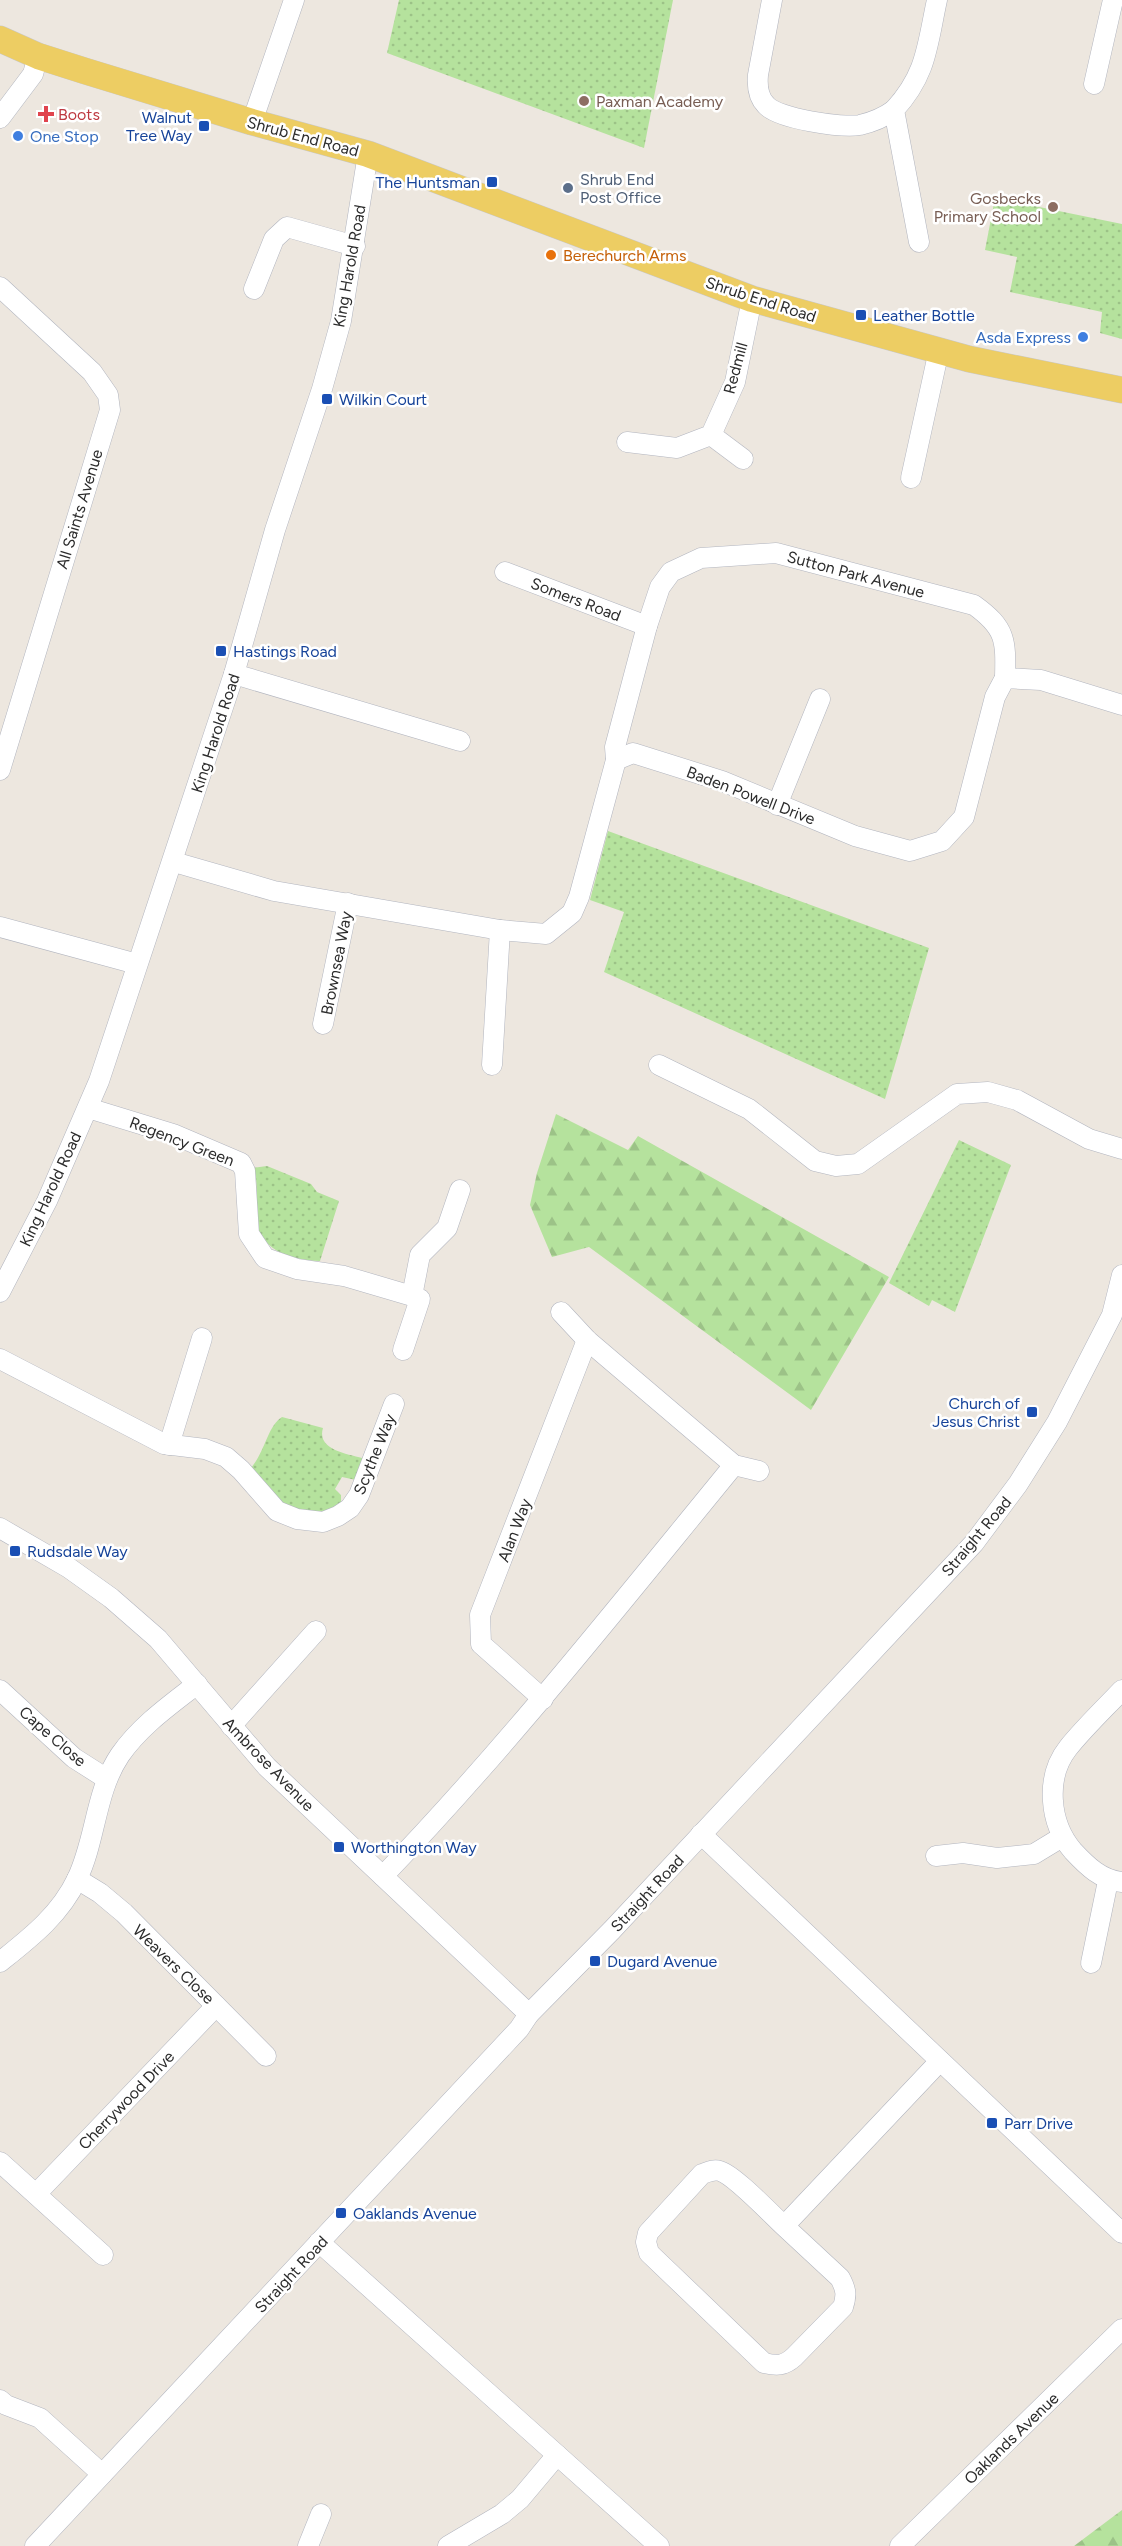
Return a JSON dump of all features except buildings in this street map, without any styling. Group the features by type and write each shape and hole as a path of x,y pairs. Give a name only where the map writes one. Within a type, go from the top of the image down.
{"main road":[{"name":"Shrub End Road","path":"0,39 38,56 252,122 369,154 752,299 969,359 1122,390"}],"street":[{"path":"252,122 294,0"},
{"path":"772,0 757,87 766,106 777,113 818,122 858,125 881,119 894,110 912,91 922,70 937,0"},
{"path":"1094,84 1113,0"},
{"path":"0,118 33,74 38,56"},
{"path":"894,110 919,242"},
{"name":"King Harold Road","path":"0,1292 47,1201 88,1108 174,862 234,674 275,530 322,389 341,321 369,154"},
{"path":"254,289 274,239 287,227 355,246"},
{"name":"All Saints Avenue","path":"0,287 92,372 108,395 110,410 0,770"},
{"name":"Redmill","path":"711,435 735,382 752,299"},
{"path":"911,478 939,350"},
{"path":"627,442 677,448 711,435 743,459"},
{"name":"Sutton Park Avenue","path":"616,760 615,747 647,626 660,587 670,572 701,558 776,553 974,604 995,620 1006,645 1005,678"},
{"name":"Somers Road","path":"505,572 647,626"},
{"path":"234,674 460,741"},
{"path":"1005,678 1041,680 1122,705"},
{"name":"Baden Powell Drive","path":"616,760 633,753 722,780 855,836 910,851 942,842 964,817 995,697 1005,678"},
{"path":"777,805 820,699"},
{"path":"174,862 274,891 500,930 546,934 572,913 579,897 616,760"},
{"name":"Brownsea Way","path":"323,1024 348,903"},
{"path":"0,927 137,964"},
{"path":"492,1065 500,930"},
{"path":"659,1065 749,1109 815,1161 836,1166 858,1164 957,1094 988,1092 1017,1100 1089,1140 1122,1149"},
{"name":"Regency Green","path":"88,1108 173,1134 241,1163 245,1171 249,1233 265,1258 297,1269 344,1276 421,1299"},
{"path":"404,1350 421,1299 420,1254 447,1228 460,1190"},
{"name":"Straight Road","path":"35,2546 519,2029 529,2014 612,1930 974,1543 1018,1484 1057,1422 1117,1316 1122,1275"},
{"path":"561,1312 587,1340 734,1465 759,1471"},
{"path":"169,1445 202,1338"},
{"name":"Alan Way","path":"543,1699 481,1644 480,1616 587,1340"},
{"name":"Scythe Way","path":"0,1359 169,1445 205,1449 226,1457 241,1470 277,1511 297,1519 323,1522 338,1516 359,1495 394,1404"},
{"path":"383,1876 439,1818 543,1699 734,1465"},
{"name":"Ambrose Avenue","path":"0,1528 69,1568 111,1598 158,1640 267,1767 529,2014"},
{"path":"231,1726 316,1631"},
{"path":"0,1962 55,1914 77,1879 107,1779 119,1756 136,1735 197,1684"},
{"name":"Cape Close","path":"0,1690 74,1758 107,1779"},
{"path":"1091,1964 1115,1881 1088,1866 1062,1837 1052,1806 1055,1774 1067,1749 1122,1690"},
{"path":"701,1834 1122,2233"},
{"path":"936,1856 963,1853 997,1858 1034,1854 1062,1837"},
{"name":"Weavers Close","path":"77,1879 100,1893 124,1913 266,2056"},
{"name":"Cherrywood Drive","path":"36,2194 216,2006"},
{"path":"784,2226 940,2061"},
{"path":"0,2162 103,2255"},
{"path":"712,2170 722,2171 784,2226 840,2278 846,2288 846,2298 843,2307 794,2357 785,2364 775,2365 764,2363 657,2261 649,2253 646,2242 648,2233 702,2174 712,2170"},
{"path":"319,2242 659,2546"},
{"name":"Oaklands Avenue","path":"900,2546 1122,2329"},
{"path":"0,2400 6,2405 40,2418 102,2474"},
{"path":"448,2546 502,2514 520,2499 557,2454"},
{"path":"308,2546 321,2514"}],"green space":[{"name":"Paxman Academy","path":"399,0 673,0 644,148 387,53"},
{"path":"995,198 1122,224 1122,339 1100,333 1102,312 1010,292 1017,257 985,250"},
{"path":"608,831 929,948 885,1099 604,972 624,912 590,900"},
{"path":"556,1114 628,1150 638,1136 889,1277 811,1410 589,1247 552,1257 530,1205 537,1173"},
{"path":"959,1140 1011,1165 955,1312 932,1300 929,1306 889,1283"},
{"path":"267,1166 311,1184 317,1192 339,1201 320,1261 297,1258 277,1251 262,1236 255,1214 256,1186 253,1168"},
{"path":"282,1417 323,1428 322,1436 329,1447 365,1459 356,1480 342,1477 335,1489 341,1495 341,1506 321,1516 291,1513 249,1470 259,1456 273,1427"},
{"path":"1122,2510 1122,2546 1074,2546"}],"place":[{"name":"Paxman Academy","path":"584,101"},
{"name":"Boots","path":"46,114"},
{"name":"Walnut Tree Way","path":"204,126"},
{"name":"One Stop","path":"18,136"},
{"name":"The Huntsman","path":"492,182"},
{"name":"Shrub End Post Office","path":"568,188"},
{"name":"Gosbecks Primary School","path":"1053,207"},
{"name":"Berechurch Arms","path":"551,255"},
{"name":"Leather Bottle","path":"861,315"},
{"name":"Asda Express","path":"1083,337"},
{"name":"Wilkin Court","path":"327,399"},
{"name":"Hastings Road","path":"221,651"},
{"name":"Church of Jesus Christ","path":"1032,1412"},
{"name":"Rudsdale Way","path":"15,1551"},
{"name":"Worthington Way","path":"339,1847"},
{"name":"Dugard Avenue","path":"595,1961"},
{"name":"Parr Drive","path":"992,2123"},
{"name":"Oaklands Avenue","path":"341,2213"}]}
